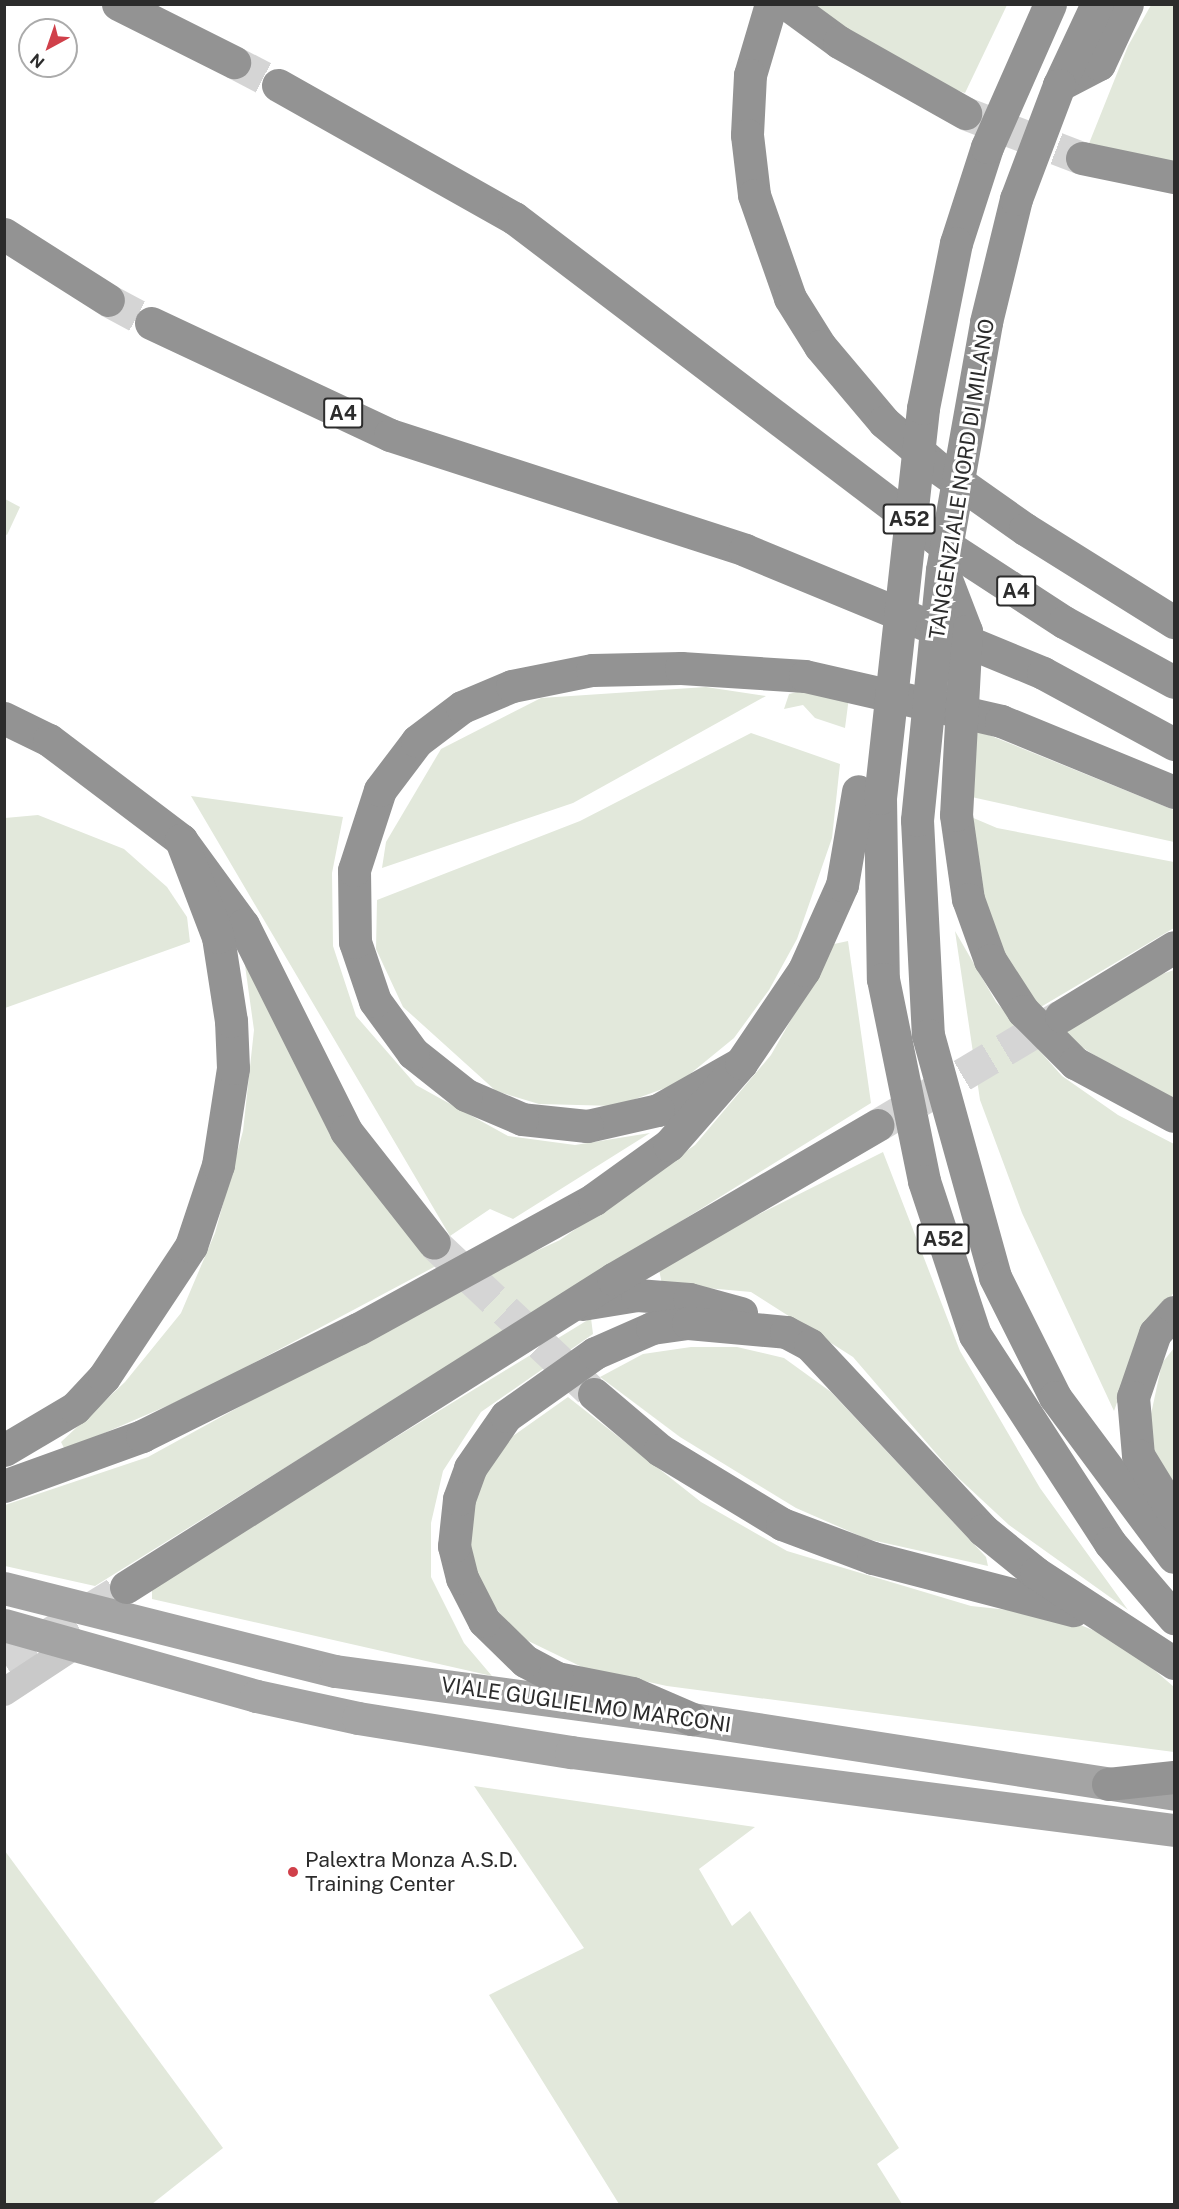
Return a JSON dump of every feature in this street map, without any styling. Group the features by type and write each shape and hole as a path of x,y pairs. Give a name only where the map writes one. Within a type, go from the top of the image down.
{"highway":[{"path":"118,4 234,62"},
{"path":"771,4 750,75 747,135 754,195 790,298 820,346 884,422 938,466 1025,530 1174,622"},
{"path":"788,4 899,79 965,113"},
{"name":"TANGENZIALE NORD DI MILANO","path":"1050,4 987,147 956,243 923,408 869,794 883,979 924,1181 975,1335 1110,1543 1174,1618"},
{"name":"TANGENZIALE NORD DI MILANO","path":"1096,4 1059,85 1016,199 986,322 942,570 917,820 928,1035 995,1277 1055,1397 1174,1557"},
{"path":"1059,85 1099,64 1127,4"},
{"name":"A4","path":"278,85 514,218 938,540 1064,622 1174,682"},
{"path":"1082,158 1174,177"},
{"path":"4,234 108,300"},
{"name":"A4","path":"151,323 390,435 745,550 1043,673 1174,744"},
{"path":"942,570 966,631 956,815 968,899 990,960 1023,1011 1075,1063 1174,1116"},
{"path":"741,1063 658,1110 587,1126 522,1119 466,1095 413,1053 375,1001 355,942 354,870 380,790 417,741 462,707 512,686 592,670 681,668 805,676 1001,721 1174,792"},
{"path":"4,718 50,740 181,840 243,925 346,1131 434,1243"},
{"path":"4,1486 142,1436 358,1329 594,1198 669,1145 741,1063 804,970 842,885 869,794"},
{"path":"4,1450 75,1408 111,1368 191,1246 218,1165 233,1068 231,1021 218,937 181,840"},
{"path":"1061,1016 1173,949"},
{"path":"126,1587 571,1306 878,1125"},
{"path":"571,1306 637,1295 689,1299 719,1304 786,1332 830,1361 983,1530 1036,1573 1126,1627 1174,1663"},
{"path":"1174,1312 1155,1333 1133,1397 1138,1455 1174,1514"},
{"path":"692,1719 632,1693 557,1678 503,1643 484,1622 459,1571 454,1537 459,1499 470,1468 506,1416 595,1353 652,1328 688,1323 786,1332"},
{"path":"594,1394 660,1450 782,1524 873,1558 977,1581 1126,1627"},
{"path":"1108,1784 1174,1778"}],"main road":[{"name":"VIALE GUGLIELMO MARCONI","path":"4,1588 335,1671 692,1719 1174,1794"},
{"path":"4,1625 74,1647 358,1718 571,1752 1174,1830"}],"street":[{"path":"4,1692 74,1647"}],"shaded area":[{"path":"813,5 1007,5 965,93 916,76"},
{"path":"1151,5 1174,5 1174,165 1088,146 1128,46"},
{"path":"5,499 20,507 7,535 5,534"},
{"path":"706,687 766,696 573,803 382,868 386,842 441,749 541,698"},
{"path":"797,692 849,697 845,728 815,718 803,705 784,709 789,694"},
{"path":"974,729 1174,810 1174,842 967,796"},
{"path":"751,733 840,764 832,838 797,939 769,990 734,1038 679,1083 616,1106 539,1104 496,1091 403,1007 376,949 377,900 580,821"},
{"path":"191,796 343,817 332,873 333,946 356,1016 416,1085 508,1136 575,1145 650,1133 513,1219 490,1209 450,1236"},
{"path":"964,814 997,828 1174,862 1174,928 1034,1011 989,933"},
{"path":"38,815 124,849 167,887 187,917 190,942 5,1008 5,818"},
{"path":"955,931 996,1002 1062,1076 1118,1115 1174,1144 1174,1292 1134,1354 1114,1411 1022,1213 980,1100"},
{"path":"848,941 871,1103 95,1586 5,1566 5,1505 148,1457 450,1291 560,1240 695,1145 771,1055 834,944"},
{"path":"243,951 436,1266 197,1393 65,1450 61,1442 125,1382 181,1313 215,1233 243,1131 254,1030"},
{"path":"1174,970 1174,1105 1056,1031 1135,983"},
{"path":"883,1152 960,1351 1040,1488 1128,1610 1009,1525 953,1473 853,1357 751,1292 662,1284 658,1265"},
{"path":"591,1318 593,1334 481,1412 443,1471 431,1523 431,1577 464,1643 492,1676 152,1599 152,1586"},
{"path":"691,1347 737,1347 784,1358 831,1392 986,1557 988,1566 867,1539 796,1508 680,1437 600,1377 643,1354"},
{"path":"1174,1348 1174,1504 1145,1442 1162,1363"},
{"path":"568,1397 701,1502 787,1551 971,1606 1056,1615 1122,1642 1174,1687 1174,1752 667,1686 584,1668 518,1636 483,1592 469,1548 467,1489 493,1450"},
{"path":"474,1786 755,1827 699,1869 732,1926 750,1911 899,2148 877,2164 902,2204 619,2204 489,1995 584,1948"},
{"path":"5,1851 223,2148 152,2204 5,2204"}],"tunnel":[{"path":"234,62 278,85"},
{"path":"965,113 1082,158"},
{"path":"108,300 151,323"},
{"path":"878,1125 1061,1016"},
{"path":"434,1243 590,1390"},
{"path":"4,1662 126,1587"}],"place":[{"name":"Palextra Monza A.S.D. Training Center","path":"293,1872"}]}
